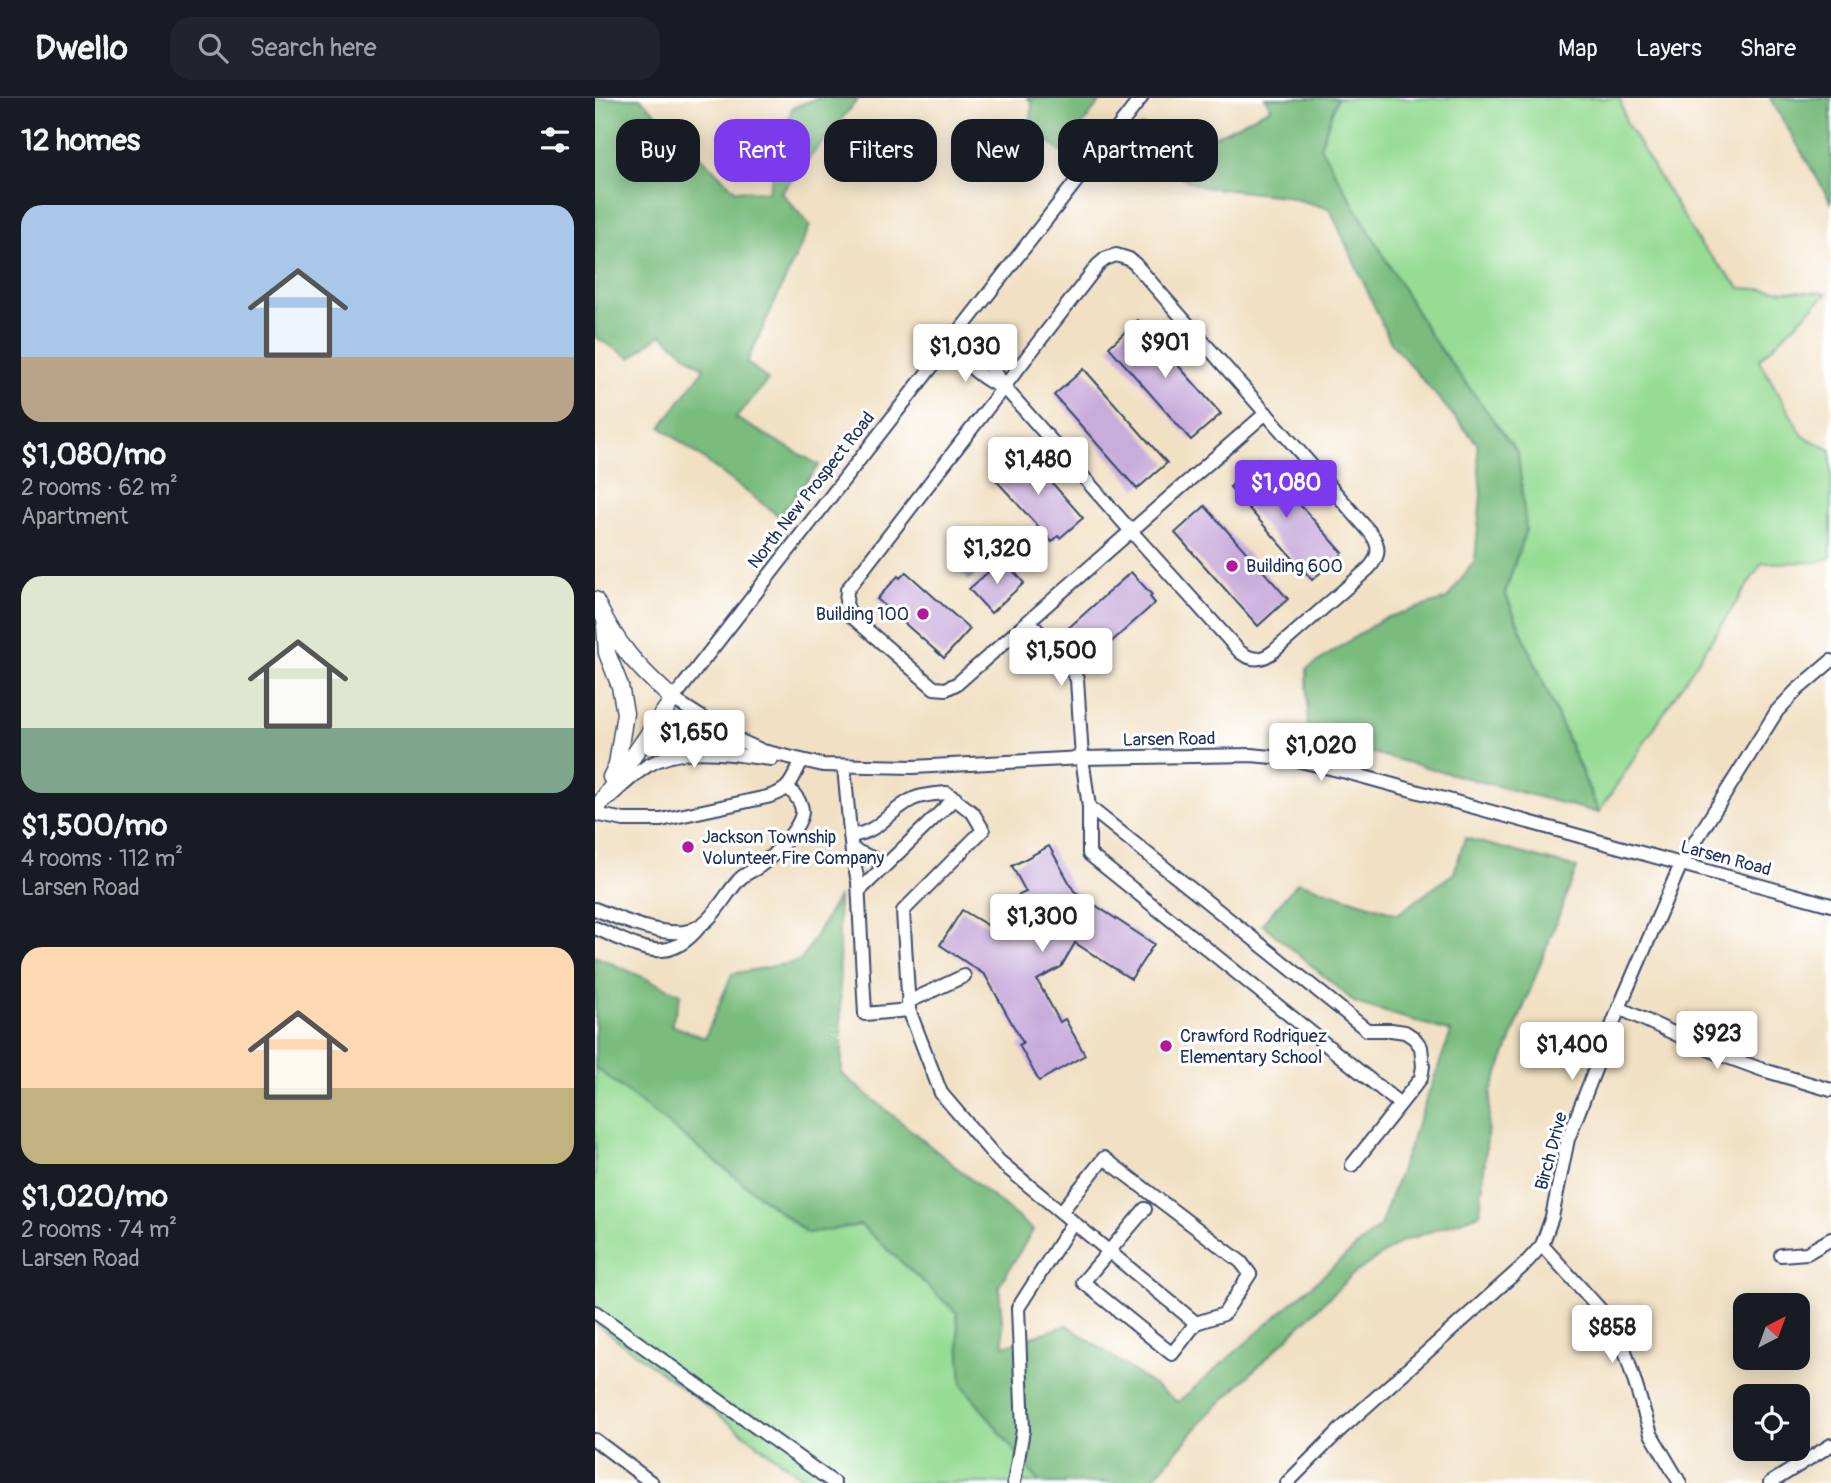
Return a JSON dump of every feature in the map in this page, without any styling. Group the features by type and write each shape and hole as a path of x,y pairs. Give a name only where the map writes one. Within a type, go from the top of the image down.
{"main road":[{"path":"595,600 605,620 637,667 673,699"},
{"path":"595,812 617,765 625,722 622,693 607,653 605,620"},
{"name":"North New Prospect Road","path":"595,812 673,699"}],"street":[{"name":"North New Prospect Road","path":"673,699 1141,98"},
{"path":"950,344 973,352 998,373 1005,388 1131,531 1240,652 1254,659 1264,658 1274,651 1368,569 1374,563 1378,550 1375,538 1266,413 1135,264 1116,255 1098,265 1005,388 852,583 845,597 852,616 930,686 940,690 958,683 1030,622 1131,531 1266,413"},
{"path":"1030,622 1066,662 1077,679 1082,758 1089,807 1089,854 1400,1104"},
{"name":"Birch Drive","path":"1287,1483 1341,1429 1523,1266 1542,1245 1552,1217 1568,1139 1619,1008 1681,864 1777,711 1797,690 1831,662"},
{"name":"Larsen Road","path":"673,699 734,738 763,751 800,762 844,767 913,767 1082,758 1251,755 1293,759 1831,905"},
{"path":"701,752 800,762 789,788 767,797 661,820 624,820 595,812 638,772 662,758 678,754 701,752"},
{"path":"844,767 850,836 859,891 865,1014 908,1006 964,976"},
{"path":"595,928 657,951 679,947 688,942 712,916 739,878 771,856 799,823 801,805 789,788"},
{"path":"850,836 876,829 912,800 947,793 973,813 983,830 903,911 908,1006 941,1093 999,1161 1196,1323"},
{"path":"859,891 955,798"},
{"path":"1089,807 1367,1030 1405,1032 1421,1047 1424,1056 1420,1078 1352,1165"},
{"path":"852,849 886,864"},
{"path":"595,909 626,922 659,929 684,932 700,926"},
{"path":"1619,1008 1719,1054 1831,1090"},
{"path":"1061,1212 1104,1158 1241,1262 1250,1274 1224,1314 1196,1323 1172,1354 1083,1282 1145,1209"},
{"path":"1014,1483 1023,1430 1018,1308 1073,1222"},
{"path":"1781,1255 1807,1253 1831,1239"},
{"path":"1542,1245 1620,1335 1651,1434 1680,1483"},
{"path":"595,1312 834,1483"},
{"path":"595,1440 652,1483"},
{"path":"1770,1483 1831,1445"}],"green space":[{"path":"595,98 640,98 662,119 616,119 616,182 700,182 700,156 714,170 714,182 727,182 735,190 768,192 771,182 789,182 781,192 810,226 747,362 768,380 736,418 819,465 779,516 661,427 704,369 661,334 631,358 595,337"},
{"path":"818,98 859,98 842,119 824,119 824,140 810,157 810,119 789,119 792,108"},
{"path":"1026,98 1103,98 1087,119 1058,119 1058,149 1044,137 1044,119 1031,119 1032,101"},
{"path":"1265,98 1337,98 1320,147 1430,335 1518,453 1526,529 1505,593 1599,813 1308,736 1307,669 1382,619 1447,599 1475,560 1481,495 1477,443 1391,343 1330,209 1284,196 1203,187 1192,182 1218,182 1218,135 1271,108"},
{"path":"1337,98 1620,98 1626,122 1700,244 1740,288 1827,293 1759,360 1803,436 1831,450 1831,557 1817,562 1762,563 1599,812 1505,593 1526,529 1467,386 1430,335 1320,147"},
{"path":"1770,98 1831,98 1831,202"},
{"path":"1465,838 1577,868 1491,1092 1480,1214 1401,1242 1352,1275 1205,1418 1149,1483 1040,1483 962,1384 957,1313 861,1225 807,1233 595,1067 595,956 681,994 671,1025 705,1038 732,974 801,961 838,897 842,1074 1033,1230 999,1286 1004,1346 1067,1325 1178,1402 1380,1226 1451,1032 1356,1003 1262,924 1298,882 1398,914 1454,873"},
{"path":"595,1067 807,1233 861,1225 958,1313 962,1384 1040,1483 810,1483 595,1323"}],"water":[{"path":"982,548 991,559 969,579 960,568"}],"building":[{"path":"1138,320 1221,414 1191,440 1109,347"},
{"path":"1084,369 1167,463 1137,489 1054,395"},
{"path":"1024,451 1083,518 1052,542 994,478"},
{"path":"1260,460 1343,553 1312,580 1230,487"},
{"name":"Building 600","path":"1205,506 1288,599 1258,626 1175,533"},
{"path":"1003,559 1024,583 991,613 969,589"},
{"name":"Building 100","path":"906,572 970,629 944,658 877,599 898,576 900,578"},
{"path":"1131,572 1152,595 1150,597 1155,603 1091,660 1065,631"},
{"path":"1049,846 1074,891 1154,944 1131,979 1075,943 1061,967 1037,980 1060,1022 1065,1019 1085,1055 1039,1081 1019,1045 1023,1043 985,975 940,945 962,910 989,926 1002,903 1026,892 1012,866"}],"place":[{"name":"Building 600","path":"1232,566"},
{"name":"Building 100","path":"923,614"},
{"name":"Jackson Township Volunteer Fire Company","path":"688,847"},
{"name":"Crawford Rodriquez Elementary School","path":"1166,1046"}]}
